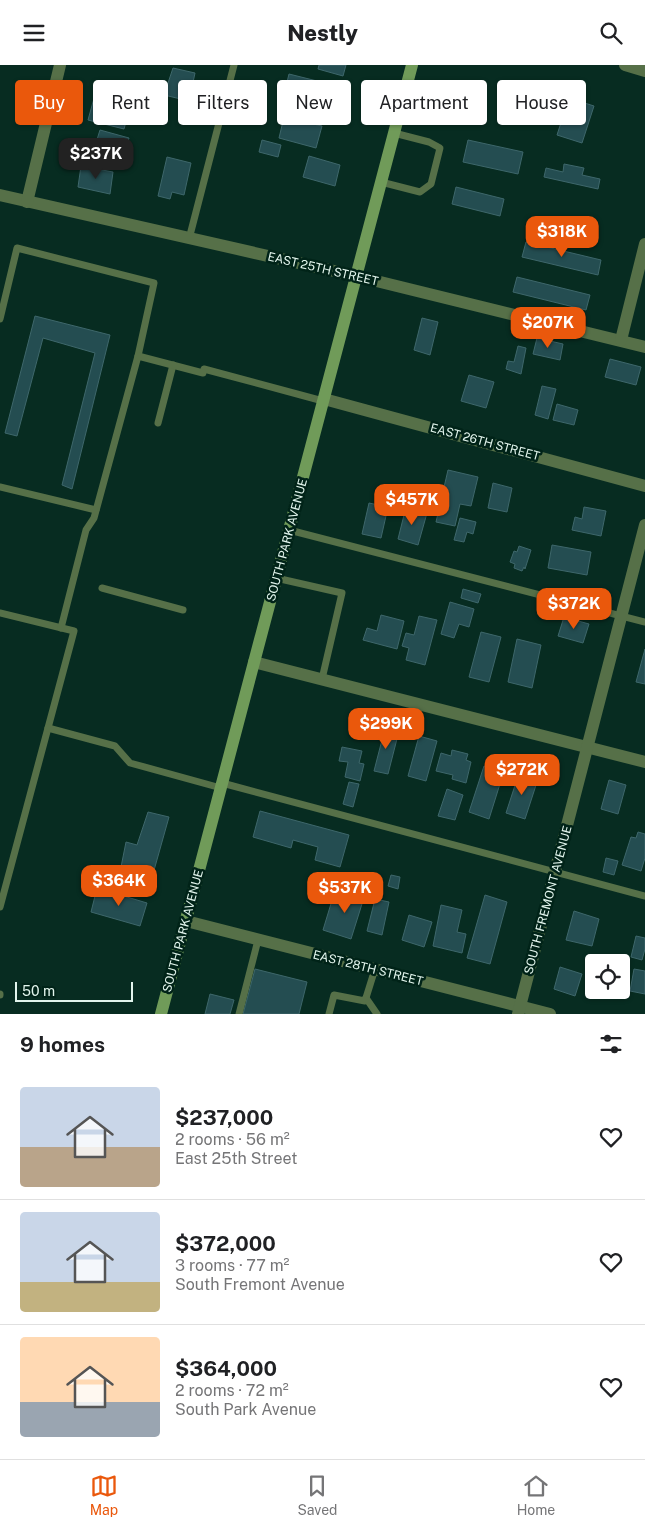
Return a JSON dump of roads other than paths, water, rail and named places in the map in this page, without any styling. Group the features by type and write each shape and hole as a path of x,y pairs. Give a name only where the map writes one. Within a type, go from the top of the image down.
{"main road":[{"name":"SOUTH PARK AVENUE","path":"161,1014 412,65"}],"street":[{"path":"27,202 60,65"},
{"path":"625,65 645,71"},
{"name":"EAST 25TH STREET","path":"0,195 356,276 645,347"},
{"path":"622,340 645,244"},
{"name":"EAST 26TH STREET","path":"324,400 645,485"},
{"name":"SOUTH FREMONT AVENUE","path":"519,1010 645,525"},
{"path":"254,661 645,762"},
{"name":"EAST 28TH STREET","path":"186,921 374,969 519,1010 550,1014"}],"lane":[{"path":"189,239 234,65"},
{"path":"381,182 420,192 431,184 440,148 429,142 394,133"},
{"path":"0,319 17,248 154,283 138,356 94,518 86,530 61,628"},
{"path":"138,356 324,400"},
{"path":"158,423 173,365"},
{"path":"0,487 96,510"},
{"path":"289,530 645,622"},
{"path":"276,578 342,593 322,679"},
{"path":"102,588 183,610"},
{"path":"0,613 74,631 0,907"},
{"path":"48,728 115,747 130,763 222,785 645,896"},
{"path":"239,1014 258,940"},
{"path":"366,999 374,969"},
{"path":"329,1014 334,995 365,1001 366,999"},
{"path":"366,999 377,1014"}]}
